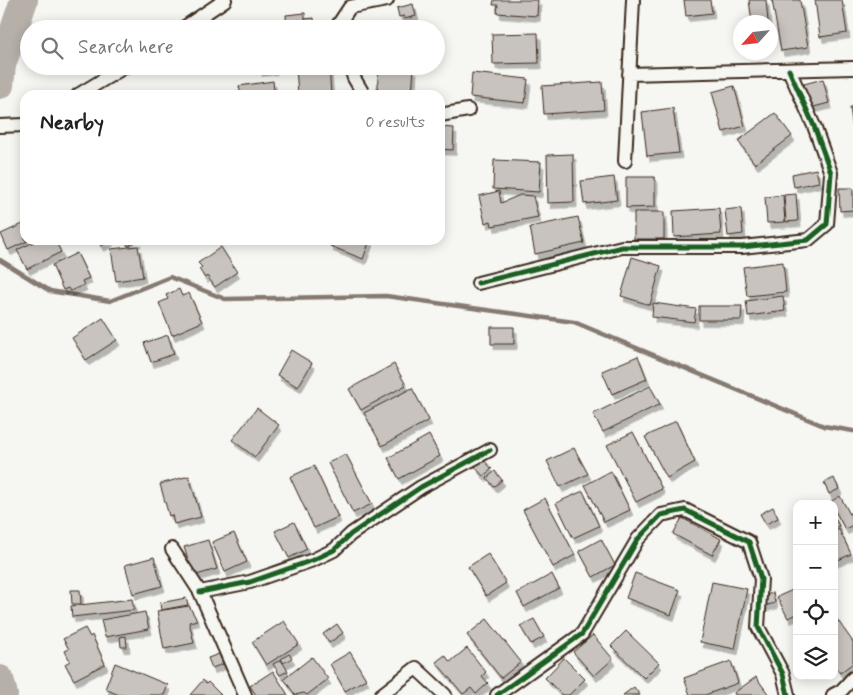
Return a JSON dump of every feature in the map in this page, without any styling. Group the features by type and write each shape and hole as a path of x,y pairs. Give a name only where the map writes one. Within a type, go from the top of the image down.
{"street":[{"path":"195,20 225,0"},
{"path":"341,20 350,7 387,0"},
{"path":"625,161 633,0"},
{"path":"629,74 853,68"},
{"path":"478,283 622,247 742,247 808,240 826,224 831,173 814,126 789,70"},
{"path":"86,90 111,75"},
{"path":"353,75 361,90"},
{"path":"445,114 468,110"},
{"path":"0,126 20,125"},
{"path":"200,592 250,582 313,560 334,550 351,534 421,486 490,450"},
{"path":"497,695 582,634 638,539 661,515 685,510 749,542 761,579 758,627 783,674 788,695"},
{"path":"172,549 200,592 245,695"},
{"path":"381,695 416,668 445,695"},
{"path":"833,695 841,691 853,678"}],"building":[{"path":"494,0 538,0 537,16 497,13 498,5 493,5"},
{"path":"684,0 710,0 712,13 686,16"},
{"path":"749,0 766,0 767,15 751,15"},
{"path":"772,0 800,0 808,47 781,51 778,34 778,15 775,15"},
{"path":"815,0 842,0 847,33 820,37"},
{"path":"413,4 416,16 404,19 404,16 399,17 397,8"},
{"path":"305,13 305,19 314,18 314,20 286,20 286,15"},
{"path":"538,33 539,63 493,64 492,34"},
{"path":"472,73 528,79 525,103 470,97"},
{"path":"297,75 330,75 331,90 298,90"},
{"path":"378,75 413,75 412,90 377,90"},
{"path":"823,79 829,103 810,108 804,84"},
{"path":"273,81 274,90 240,90 239,86"},
{"path":"602,82 604,110 544,114 542,86"},
{"path":"734,86 745,126 723,132 712,92"},
{"path":"850,107 853,107 853,130"},
{"path":"673,108 679,153 647,156 642,112"},
{"path":"775,113 792,136 755,164 738,141"},
{"path":"445,127 454,128 453,150 445,149"},
{"path":"573,154 574,202 548,203 547,155"},
{"path":"494,160 541,162 539,192 493,189"},
{"path":"816,169 819,182 794,187 792,174"},
{"path":"614,177 617,200 584,204 581,181"},
{"path":"626,177 655,177 655,207 626,208"},
{"path":"839,188 853,188 853,210 840,211"},
{"path":"499,191 501,203 520,195 533,196 538,217 492,226 491,221 485,223 479,196"},
{"path":"796,194 798,221 786,222 784,195"},
{"path":"783,195 785,222 767,223 765,197"},
{"path":"719,208 721,234 674,237 673,211"},
{"path":"741,208 743,234 728,236 725,210"},
{"path":"634,212 664,212 664,239 634,239"},
{"path":"578,217 584,243 535,254 530,227"},
{"path":"20,225 20,245 8,250 1,234"},
{"path":"28,245 58,245 61,252 27,269 17,250"},
{"path":"330,245 368,245 363,259"},
{"path":"138,246 143,277 116,281 111,249"},
{"path":"221,247 237,272 215,287 207,276 205,278 199,269 202,267 198,263"},
{"path":"77,253 89,278 82,281 84,285 70,291 68,288 63,290 52,265"},
{"path":"632,257 661,266 650,305 621,296"},
{"path":"783,262 786,292 747,296 743,267"},
{"path":"179,289 182,296 189,293 202,322 172,335 159,303 168,299 166,295"},
{"path":"783,296 785,311 748,316 746,301"},
{"path":"653,303 696,309 694,322 652,317"},
{"path":"699,306 742,306 741,320 699,320"},
{"path":"103,318 117,340 86,360 72,338"},
{"path":"491,327 514,327 514,344 491,344"},
{"path":"168,335 174,354 151,362 144,343"},
{"path":"291,350 312,363 298,387 277,375"},
{"path":"638,356 647,379 612,394 602,371"},
{"path":"394,364 406,385 361,410 349,389"},
{"path":"650,386 660,404 603,432 593,414"},
{"path":"412,388 429,420 382,446 364,413"},
{"path":"257,408 279,425 255,457 232,440"},
{"path":"676,421 695,462 667,478 645,437"},
{"path":"633,432 662,489 636,502 607,445"},
{"path":"429,435 440,456 399,479 388,458"},
{"path":"574,448 588,474 560,487 547,461"},
{"path":"346,454 372,504 353,513 328,463"},
{"path":"483,459 492,469 483,476 475,467"},
{"path":"314,466 338,517 314,528 290,477"},
{"path":"495,471 502,480 494,487 487,478"},
{"path":"611,471 630,510 604,522 585,485"},
{"path":"189,476 201,517 174,524 172,515 169,516 160,484"},
{"path":"834,478 839,489 829,494 824,483"},
{"path":"583,491 599,526 573,538 556,503"},
{"path":"840,496 853,520 853,525 845,529 838,516 838,500 833,500"},
{"path":"545,498 575,555 553,567 523,510"},
{"path":"773,507 778,518 766,524 760,514"},
{"path":"682,518 721,539 712,555 673,534"},
{"path":"294,522 307,549 289,558 275,531"},
{"path":"838,530 851,554 838,560 838,545"},
{"path":"234,533 247,562 225,572 212,542"},
{"path":"601,539 615,565 593,577 579,551"},
{"path":"208,540 217,569 193,576 184,547"},
{"path":"488,554 506,583 486,596 468,567"},
{"path":"154,557 162,586 133,594 125,565"},
{"path":"635,573 680,590 671,615 626,598"},
{"path":"552,574 559,588 524,607 517,593"},
{"path":"712,582 747,589 735,649 700,642"},
{"path":"71,590 80,590 81,604 72,604"},
{"path":"793,590 793,616 788,618 777,597"},
{"path":"773,593 775,603 764,606 762,596"},
{"path":"186,598 188,605 161,610 160,603"},
{"path":"132,599 134,610 72,617 71,606"},
{"path":"189,606 197,620 189,622 194,643 164,649 157,611"},
{"path":"145,612 149,629 105,637 101,620"},
{"path":"487,619 521,662 501,678 467,635"},
{"path":"534,619 544,637 531,644 520,626"},
{"path":"284,621 299,644 266,665 252,642"},
{"path":"838,621 853,642 853,663 840,673 838,670"},
{"path":"337,624 343,633 329,643 323,634"},
{"path":"85,628 90,637 92,635 105,664 74,680 65,664 70,661 65,651 69,649 63,639"},
{"path":"626,631 659,663 644,678 611,646"},
{"path":"593,635 613,659 594,676 573,652"},
{"path":"126,636 127,647 121,647 120,637"},
{"path":"467,648 486,672 482,676 488,683 476,694 471,688 463,694 436,662 445,655 450,662"},
{"path":"350,652 366,679 345,691 330,664"},
{"path":"219,654 223,664 212,668 208,658"},
{"path":"289,654 292,658 284,663 281,659"},
{"path":"312,657 328,679 307,695 304,693 295,695 284,679"},
{"path":"564,658 585,679 569,695 562,695 545,678"},
{"path":"281,660 288,671 280,675 273,664"},
{"path":"731,661 738,683 705,695 690,695 684,678"},
{"path":"115,663 168,685 164,695 119,695 105,689"},
{"path":"273,671 288,695 256,695 250,686"},
{"path":"756,677 769,695 735,695 734,693"},
{"path":"203,680 206,684 208,682 221,695 190,695"},
{"path":"634,687 640,695 623,695"}],"waterway":[{"path":"0,85 2,65 24,0"},
{"path":"0,260 50,291 110,301 170,277 225,299 386,296 574,322 824,426 853,431"},
{"path":"0,679 4,695"}],"cycle path":[{"path":"478,283 622,247 742,247 808,240 827,224 831,173 814,126 789,70"},
{"path":"200,592 250,582 313,560 334,550 351,534 421,487 490,450"},
{"path":"497,695 582,634 638,539 661,515 685,510 749,542 761,579 758,627 783,674 788,695"}]}
